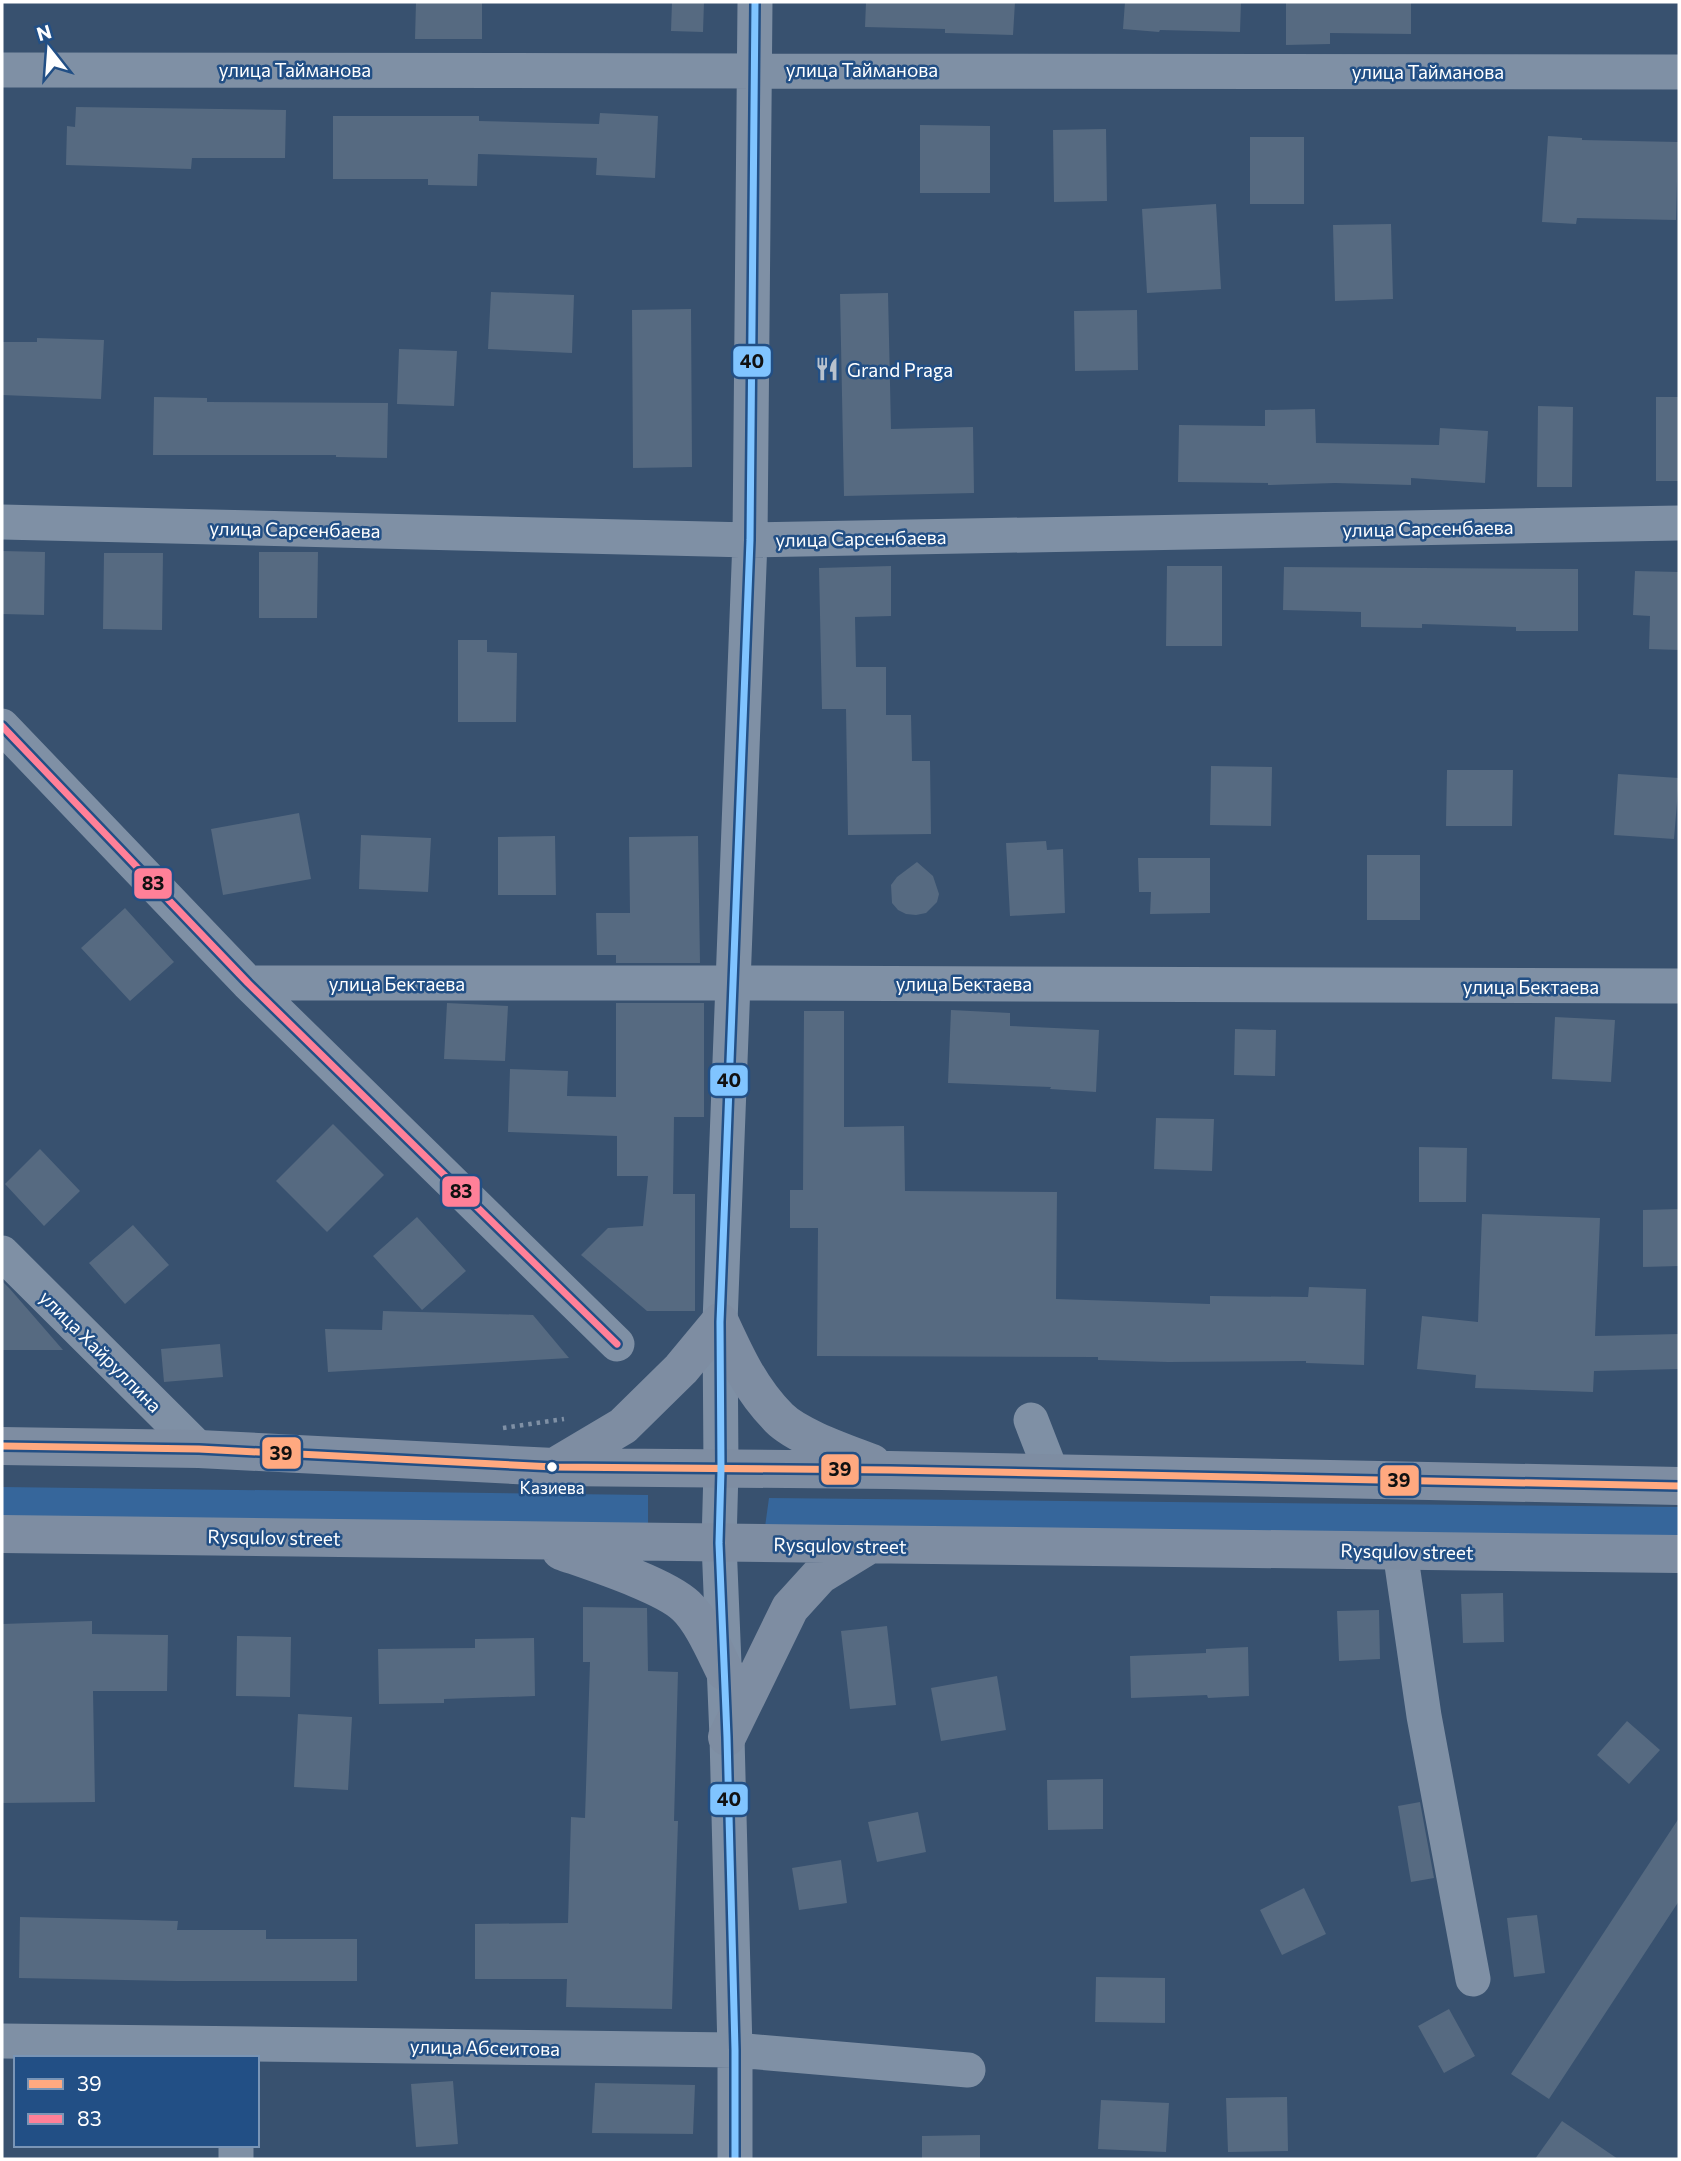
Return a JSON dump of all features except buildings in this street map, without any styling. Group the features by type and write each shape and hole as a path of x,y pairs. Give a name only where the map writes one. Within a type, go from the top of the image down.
{"main road":[{"path":"554,1467 623,1426 681,1369 720,1322 744,1376 781,1420 825,1445 890,1470"},
{"path":"2,1446 199,1448 554,1467 890,1470 1679,1486"},
{"name":"Rysqulov street","path":"2,1534 1679,1554"},
{"path":"533,1541 636,1580 686,1606 707,1636 725,1672"},
{"path":"727,1737 790,1608 820,1575 869,1545"}],"street":[{"path":"735,2159 727,1737 719,1543 720,1322 750,540 755,2"},
{"name":"улица Тайманова","path":"2,70 1679,72"},
{"name":"улица Сарсенбаева","path":"2,522 750,540 1679,523"},
{"path":"2,726 248,984 617,1344"},
{"name":"улица Бектаева","path":"248,984 1679,986"},
{"name":"улица Хайруллина","path":"2,1253 199,1448"},
{"path":"1031,1420 1052,1474"},
{"path":"1400,1551 1424,1716 1473,1979"},
{"name":"улица Абсеитова","path":"2,2040 237,2051 735,2050 968,2070"}],"shaded area":[{"path":"2,1487 648,1495 648,1525 2,1518"},
{"path":"769,1498 1679,1507 1679,1536 765,1527"}],"transit line":[{"name":"40","path":"735,2159 727,1737 719,1543 720,1322 750,540 755,2"},
{"name":"83","path":"2,726 248,983 617,1344"},
{"name":"39","path":"2,1446 199,1449 554,1467 890,1470 1679,1486"}],"place":[{"name":"Grand Praga","path":"827,369"},
{"name":"Казиева","path":"552,1467"}]}
